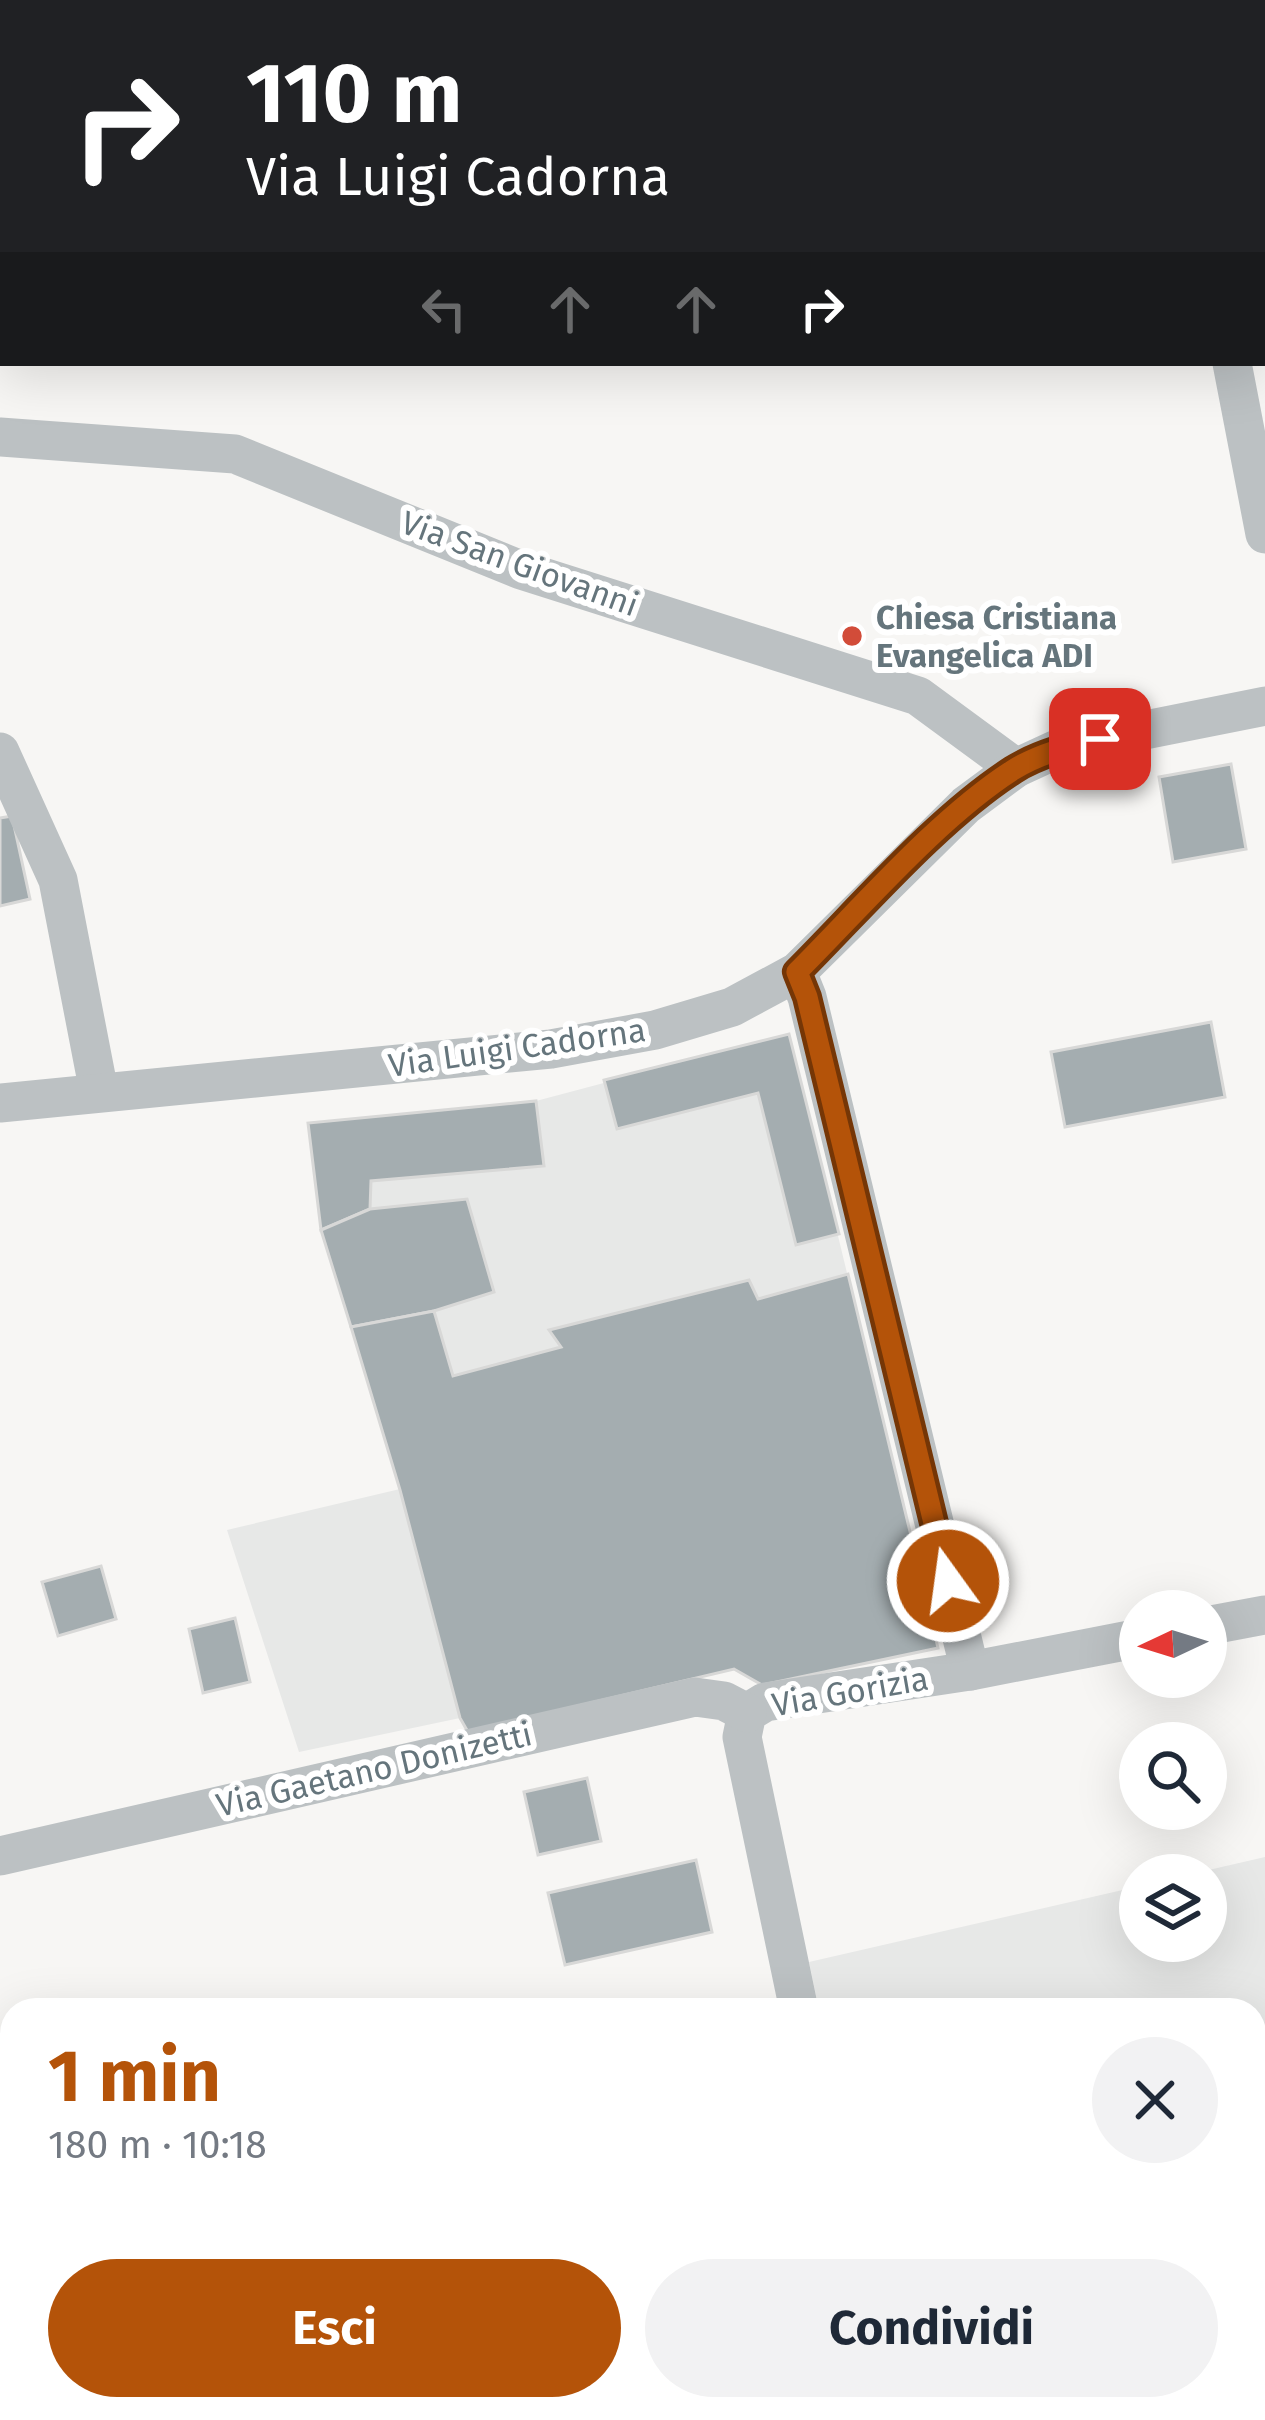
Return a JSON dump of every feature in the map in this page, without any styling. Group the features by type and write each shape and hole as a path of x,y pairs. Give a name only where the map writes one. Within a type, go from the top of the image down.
{"street":[{"path":"1233,366 1265,534"},
{"name":"Via San Giovanni","path":"0,437 235,454 521,569 919,696 1016,768"},
{"name":"Via Luigi Cadorna","path":"0,1103 551,1049 655,1030 732,1006 797,972 966,805 1016,768 1054,750 1265,706"},
{"path":"0,752 58,880 99,1092"},
{"name":"Via Gorizia","path":"797,972 807,997 970,1671 765,1702 747,1713 742,1737 797,1998"},
{"path":"1227,1622 1265,1615"},
{"path":"970,1671 1119,1642"},
{"name":"Via Gaetano Donizetti","path":"0,1856 695,1697 724,1701 747,1713"}],"shaded area":[{"path":"789,1034 938,1648 762,1685 734,1669 468,1732 460,1718 299,1752 227,1530 400,1489 321,1230 308,1123 536,1101"},
{"path":"1265,1857 1265,1998 816,1998 809,1962 1119,1891 1119,1962 1227,1962 1227,1866"}],"building":[{"path":"1231,764 1246,849 1173,862 1159,777"},
{"path":"12,816 30,899 0,906 0,818"},
{"path":"1211,1022 1225,1097 1065,1127 1051,1052"},
{"path":"789,1034 839,1234 796,1245 758,1093 617,1129 604,1080"},
{"path":"536,1101 544,1166 371,1181 370,1209 321,1230 308,1123"},
{"path":"467,1199 494,1292 434,1311 351,1327 321,1230 370,1209"},
{"path":"848,1274 938,1648 762,1685 734,1669 468,1732 460,1718 351,1327 434,1311 453,1376 561,1347 549,1330 749,1280 758,1299"},
{"path":"101,1566 116,1619 58,1636 42,1582"},
{"path":"235,1618 250,1682 203,1693 189,1629"},
{"path":"587,1778 601,1841 538,1855 524,1792"},
{"path":"696,1860 712,1932 565,1965 548,1893"}],"place":[{"name":"Chiesa Cristiana Evangelica ADI","path":"852,636"}],"route":[{"path":"948,1581 807,997 797,972 966,805 1016,768 1054,750 1100,739"}]}
